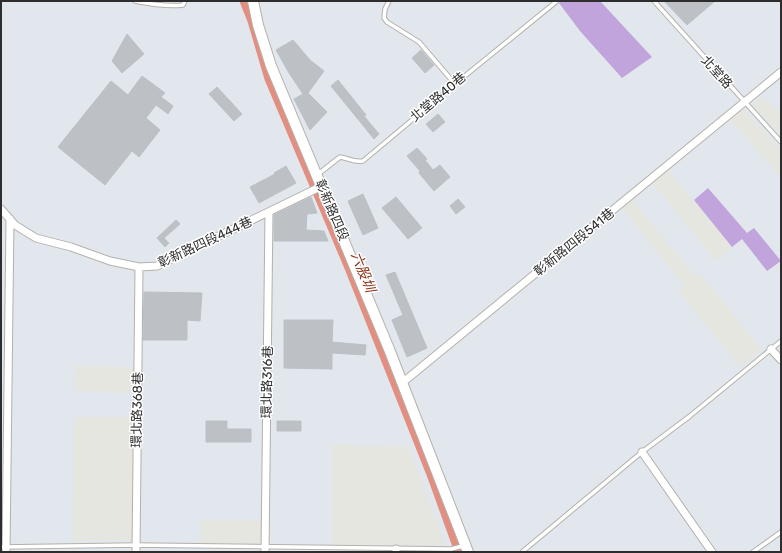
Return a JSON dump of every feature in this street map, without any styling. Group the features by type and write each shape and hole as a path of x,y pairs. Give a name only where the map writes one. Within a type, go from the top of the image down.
{"street":[{"name":"彰新路四段","path":"253,1 258,25 271,66 402,383 464,548"},
{"name":"彰新路四段541巷","path":"402,383 781,72"},
{"name":"彰新路四段444巷","path":"1,209 15,225 36,238 71,247 110,261 139,267 157,266 321,186"},
{"name":"環北路316巷","path":"265,550 269,212"},
{"path":"4,549 10,219"},
{"name":"環北路368巷","path":"136,549 139,267"},
{"path":"771,349 781,360"},
{"path":"642,452 712,552"}],"lane":[{"path":"135,1 176,6 183,5 185,1"},
{"path":"388,1 384,18 419,42 455,84"},
{"name":"北堂路40巷","path":"317,175 340,157 345,157 357,162 363,161 557,1"},
{"name":"北堂路","path":"654,1 781,142"},
{"path":"522,552 642,452 690,416 781,340"},
{"path":"754,552 781,532"},
{"path":"4,549 396,550 464,548"}],"shaded area":[{"path":"562,1 600,1 652,57 622,78 580,31 559,3"},
{"path":"760,97 781,113 781,128 779,131 752,105"},
{"path":"742,108 781,150 781,178 728,117"},
{"path":"668,170 732,247 716,261 652,183"},
{"path":"708,188 747,233 754,228 781,261 767,271 742,239 732,247 694,200"},
{"path":"632,199 695,276 699,273 762,349 740,367 678,291 684,286 621,207"},
{"path":"75,366 136,367 134,393 74,391"},
{"path":"74,417 133,417 132,540 73,541"},
{"path":"332,445 408,446 446,545 332,545"},
{"path":"201,520 264,520 264,543 201,544"}],"building":[{"path":"664,1 715,1 687,25"},
{"path":"127,34 144,54 122,73 112,61"},
{"path":"293,40 310,60 324,71 308,93 327,112 310,130 294,99 303,94 276,50"},
{"path":"421,50 434,65 425,73 412,58"},
{"path":"142,76 165,93 161,97 173,106 168,114 156,105 146,118 160,130 139,157 132,151 105,185 58,147 111,81 128,95"},
{"path":"338,80 379,134 374,139 331,86"},
{"path":"217,87 242,114 234,121 209,94"},
{"path":"438,114 445,122 433,132 426,124"},
{"path":"417,148 427,159 425,160 433,170 440,165 450,177 434,191 407,156"},
{"path":"286,166 296,183 259,203 250,187 275,174 274,173"},
{"path":"363,194 378,228 363,235 348,201"},
{"path":"311,197 317,213 307,214 306,230 324,231 328,241 274,241 274,215"},
{"path":"396,197 422,228 408,239 382,208"},
{"path":"458,199 465,207 456,214 450,206"},
{"path":"176,220 180,224 164,238 169,243 165,247 157,238"},
{"path":"395,272 427,348 407,357 392,320 403,315 386,275"},
{"path":"144,292 202,293 200,321 187,320 187,340 143,340"},
{"path":"284,320 333,320 332,342 366,345 365,355 332,353 332,369 284,368"},
{"path":"206,421 227,421 227,429 251,429 251,442 206,442"},
{"path":"277,421 301,421 301,431 277,431"}],"waterway":[{"name":"六股圳","path":"243,1 251,21 268,79 348,268 431,477 458,552"}]}
